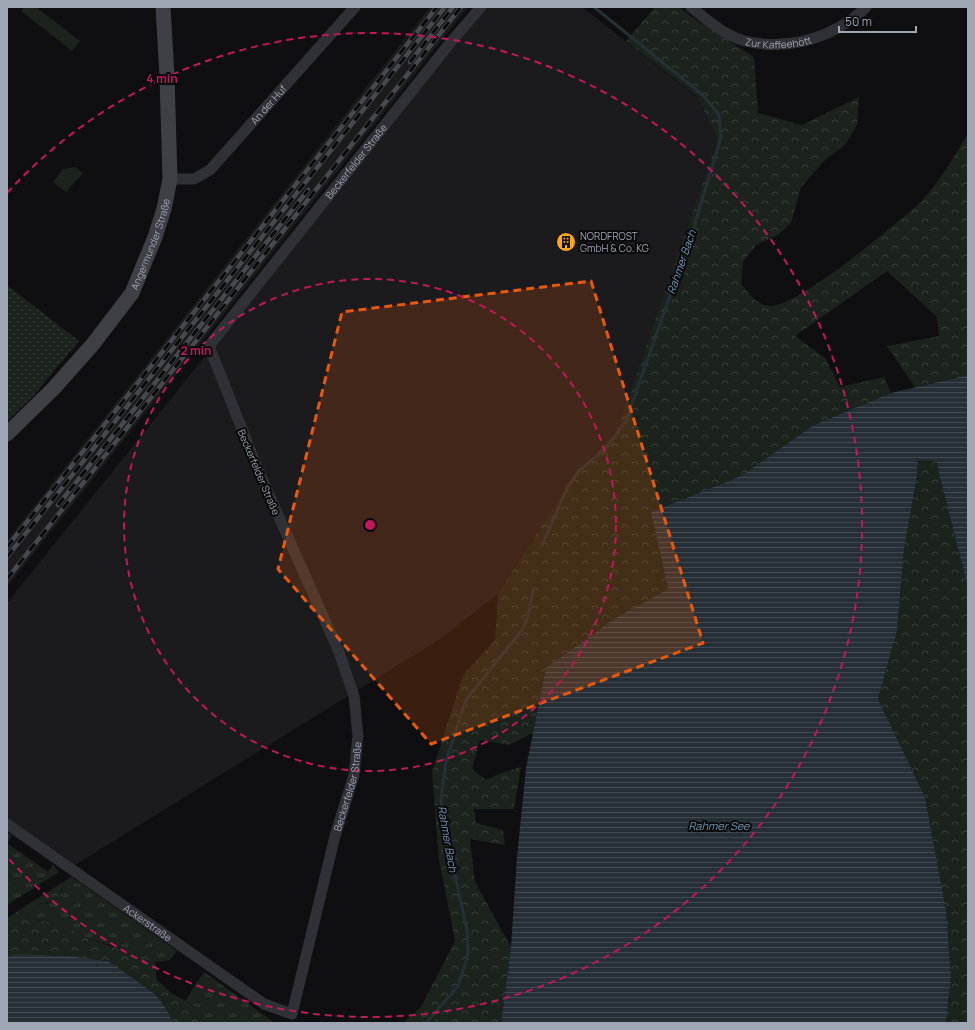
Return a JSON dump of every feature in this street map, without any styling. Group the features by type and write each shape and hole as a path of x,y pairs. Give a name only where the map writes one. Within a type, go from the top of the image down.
{"main road":[{"name":"Angermunder Straße","path":"7,434 59,383 93,344 132,293 164,209 170,179 168,76 163,7"}],"street":[{"name":"An der Huf","path":"170,179 194,179 210,170 355,7"},
{"name":"Beckerfelder Straße","path":"292,1014 335,836 354,775 358,736 354,696 339,652 260,475 209,346 450,43 481,7"},
{"name":"Zur Kaffeehött","path":"691,7 727,33 744,41 773,45 800,42 821,36 838,28 866,7"},
{"name":"Ackerstraße","path":"7,824 264,1004 292,1014"}],"highlighted area":[{"path":"591,281 703,643 431,744 278,569 342,312"}],"shaded area":[{"path":"430,7 468,7 7,587 7,540"},
{"path":"485,7 582,7 697,97 718,139 616,432 572,478 498,594 440,639 75,865 7,818 7,603"}],"green space":[{"path":"24,7 36,7 80,41 72,51 21,11"},
{"path":"655,7 679,7 699,22 754,57 758,113 802,125 859,97 857,125 845,145 825,160 801,187 791,223 778,235 756,245 743,262 741,284 753,298 764,305 768,306 781,304 819,282 863,250 913,209 937,183 968,133 968,375 915,387 887,346 939,336 937,317 887,271 795,336 825,358 840,387 884,377 891,393 814,425 741,476 651,512 668,589 614,619 546,668 533,733 509,745 480,740 472,769 486,780 501,773 521,767 514,809 474,809 476,823 503,830 505,845 470,839 475,882 511,947 501,1023 436,1023 421,1007 455,941 439,859 432,772 463,675 495,640 498,594 572,478 616,432 718,139 697,96 626,41"},
{"path":"76,167 83,173 66,192 53,182 63,169"},
{"path":"7,285 79,341 34,395 7,421"},
{"path":"917,460 936,461 968,588 968,1023 946,1023 951,976 946,910 925,797 878,699 897,631 904,550 917,476"},
{"path":"7,832 12,836 7,843"},
{"path":"7,843 48,872 53,865 59,872 7,905"},
{"path":"72,877 177,951 170,960 155,962 149,957 81,937 60,925 35,919 27,915 24,911 31,906 48,903 62,891 63,882"},
{"path":"63,882 61,890 54,899 31,907 25,911 28,916 36,920 55,923 69,928 79,936 126,951 149,956 155,962 157,980 171,993 194,1006 199,1023 173,1023 167,1010 108,961 68,956 18,954 7,957 7,918"},
{"path":"204,972 275,1023 199,1023 194,1006 185,1001"},
{"path":"421,1007 436,1023 403,1023"}],"water":[{"name":"Rahmer See","path":"968,375 968,588 936,461 917,460 917,476 904,550 897,631 878,699 925,797 946,910 951,976 946,1023 501,1023 511,947 517,857 526,768 546,668 614,619 668,589 651,512 741,476 814,425 891,393"},
{"path":"18,954 68,956 108,961 155,994 167,1010 173,1023 7,1023 7,957"}],"waterway":[{"name":"Rahmer Bach","path":"543,543 568,486 579,471 607,447 626,421 691,236 721,138 719,115 704,96 594,7"},
{"name":"Rahmer Bach","path":"423,1023 427,1022 458,986 468,956 467,930 443,821 441,799 446,761 466,700 522,630 528,616 533,591"}],"railway":[{"path":"7,547 437,7"},
{"path":"7,557 445,7"},
{"path":"410,62 453,7"},
{"path":"7,579 461,7"},
{"path":"58,505 308,190"}],"place":[{"name":"NORDFROST GmbH & Co. KG","path":"566,242"}]}
